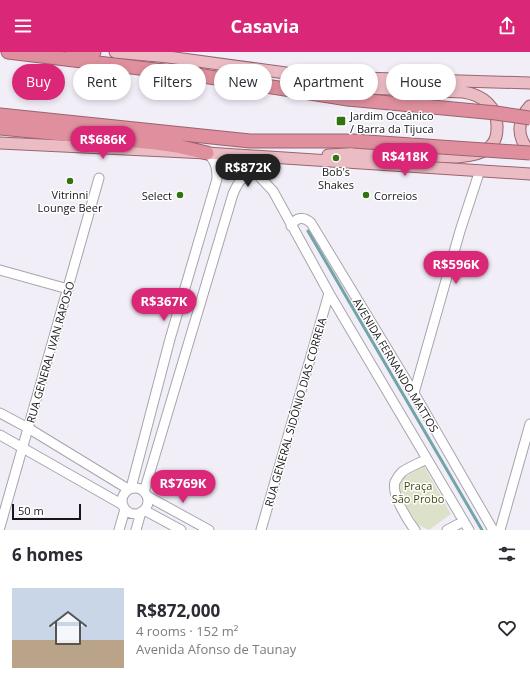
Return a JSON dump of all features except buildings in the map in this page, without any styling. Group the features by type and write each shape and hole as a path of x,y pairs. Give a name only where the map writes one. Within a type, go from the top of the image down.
{"highway":[{"path":"8,52 197,75 348,99 496,113 530,118"},
{"path":"56,58 94,52"},
{"path":"0,115 250,141 353,142 530,152"},
{"path":"0,128 156,143 207,153"}],"main road":[{"path":"115,52 190,56 279,72 311,81 365,88 463,92 483,98 490,104 495,113 497,123 494,143 485,150 470,156 457,157 364,153 282,158"},
{"path":"279,72 362,78 530,83"},
{"path":"530,106 524,113 520,130 521,138 525,147 530,152"},
{"path":"0,143 207,153 530,174"}],"street":[{"path":"119,530 124,507 123,496 130,489 170,339 217,179 216,164 207,153"},
{"name":"AVENIDA FERNANDO MATTOS","path":"222,154 257,174 273,191 328,293 469,530"},
{"path":"414,393 460,231 480,170"},
{"path":"136,530 143,511 147,506 148,501 146,494 233,194 241,179 247,175 257,174"},
{"name":"RUA GENERAL IVAN RAPOSO","path":"0,527 99,178"},
{"name":"AVENIDA FERNANDO MATTOS","path":"291,226 299,218 305,219 311,223 414,393 493,530"},
{"path":"0,270 68,289"},
{"name":"RUA GENERAL SIDÔNIO DIAS CORREIA","path":"261,530 328,293"},
{"path":"0,413 130,489 140,489 146,494 209,530"},
{"path":"500,530 530,424"},
{"path":"0,435 23,447 133,513 143,511 181,530"},
{"path":"415,530 398,500 395,490 395,482 402,472 427,459"},
{"path":"446,530 464,521"}],"green space":[{"name":"Praça São Probo","path":"424,466 451,514 429,530 418,525 398,492 400,480"}],"waterway":[{"path":"308,231 482,530"}],"place":[{"name":"Jardim Oceânico / Barra da Tijuca","path":"341,121"},
{"name":"Bob's Shakes","path":"336,158"},
{"name":"Vitrinni Lounge Beer","path":"70,181"},
{"name":"Select","path":"180,195"},
{"name":"Correios","path":"366,195"}]}
